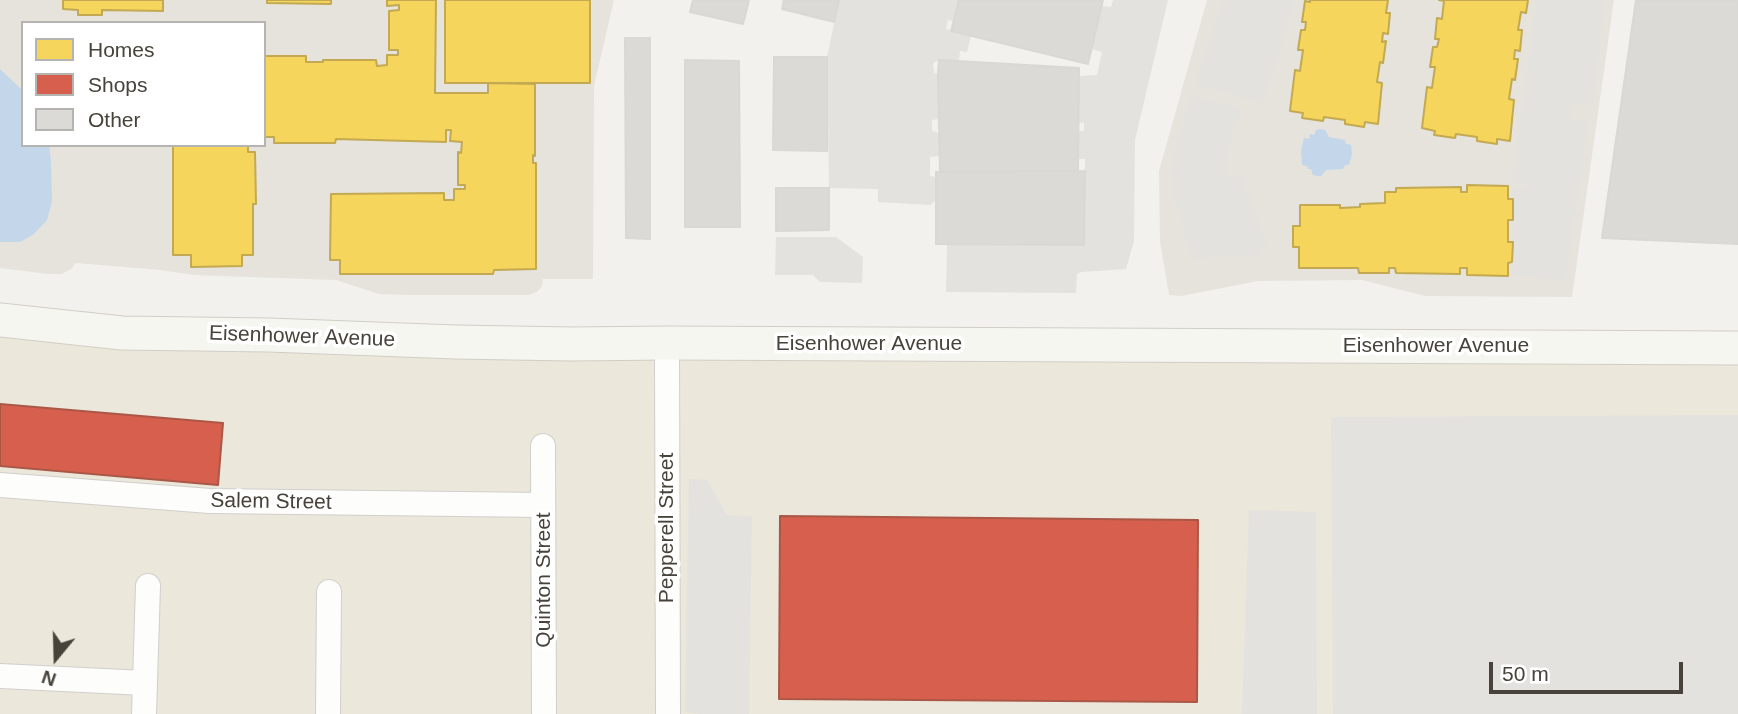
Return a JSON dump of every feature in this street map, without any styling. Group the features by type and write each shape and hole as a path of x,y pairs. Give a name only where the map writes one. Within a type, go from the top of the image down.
{"main road":[{"name":"Eisenhower Avenue","path":"0,320 122,333 571,344 667,342 1738,348"}],"street":[{"name":"Pepperell Street","path":"667,342 668,714"},
{"name":"Quinton Street","path":"543,446 544,714"},
{"name":"Salem Street","path":"0,485 211,502 543,505"},
{"path":"144,714 148,586"},
{"path":"328,714 329,593"},
{"path":"0,676 145,683"}],"shaded area":[{"path":"0,0 614,0 594,86 593,279 543,279 538,291 530,295 405,295 379,294 336,280 194,275 76,263 62,274 0,268"},
{"path":"839,0 959,0 954,21 948,20 946,29 971,36 967,52 960,51 959,61 939,60 933,63 934,73 938,74 939,119 932,120 932,131 939,133 940,156 930,157 930,176 936,177 936,200 930,205 878,202 878,189 829,188 827,57"},
{"path":"1113,0 1168,0 1135,140 1134,241 1126,269 1081,272 1077,274 1076,293 946,292 947,244 1084,245 1085,159 1079,159 1078,131 1084,131 1084,123 1079,122 1079,76 1097,75 1102,52 1091,49 1101,6 1111,7"},
{"path":"1207,0 1614,0 1572,297 1425,296 1362,280 1258,281 1181,296 1169,295 1160,241 1159,171"},
{"path":"1223,0 1295,0 1264,103 1196,85"},
{"path":"1537,0 1605,0 1592,106 1572,104 1570,119 1588,122 1565,281 1510,274 1511,188 1526,188 1527,184 1512,181"},
{"path":"1192,95 1241,109 1227,153 1226,177 1232,180 1240,172 1247,179 1242,186 1253,198 1250,203 1256,210 1253,214 1260,222 1257,226 1264,234 1261,237 1268,243 1255,257 1213,256 1194,262 1180,218 1172,171 1175,148"},
{"path":"776,237 836,237 863,257 862,283 820,282 813,275 775,275"},
{"path":"0,317 138,333 1738,346 1738,714 0,714"},
{"path":"1738,415 1738,714 1333,714 1331,417"},
{"path":"689,479 707,480 727,515 752,516 749,714 685,712"},
{"path":"1249,510 1316,512 1317,714 1242,714"}],"water":[{"path":"0,69 21,89 21,147 49,147 52,201 47,220 34,234 20,242 0,242"},
{"path":"1316,130 1325,130 1329,137 1345,140 1346,144 1351,145 1352,154 1349,165 1345,165 1343,169 1326,170 1321,176 1317,176 1313,175 1307,166 1302,165 1301,151 1304,138 1309,139 1310,134 1314,135"}],"building: Homes":[{"path":"63,0 163,0 163,11 102,10 102,15 78,15 78,10 63,9"},
{"path":"267,0 331,0 331,4 267,3"},
{"path":"387,0 436,0 435,93 488,93 488,83 535,84 533,163 536,163 536,269 494,270 493,274 340,274 340,260 330,260 331,194 444,193 444,200 454,200 454,189 465,189 465,185 458,185 458,152 461,153 462,142 450,141 451,130 446,130 446,142 336,139 335,143 274,143 274,137 266,137 266,56 306,56 306,62 376,60 377,66 387,65 387,55 398,55 398,50 389,50 389,11 399,10 399,5 387,6"},
{"path":"445,0 590,0 590,83 445,83"},
{"path":"1388,0 1388,34 1383,33 1382,42 1386,41 1377,82 1382,83 1378,124 1365,122 1364,127 1345,124 1345,120 1302,118 1303,113 1290,111 1295,70 1300,71 1303,50 1298,50 1301,30 1305,30 1306,22 1302,22 1305,1"},
{"path":"1439,0 1528,0 1526,13 1521,12 1518,30 1522,30 1520,51 1515,50 1514,59 1518,59 1509,99 1514,100 1510,141 1497,139 1497,144 1456,134 1455,138 1434,135 1435,131 1422,128 1427,87 1432,88 1435,67 1430,67 1433,47 1437,47 1439,39 1435,39 1437,18 1442,19 1444,1"},
{"path":"173,147 248,147 248,152 255,152 253,255 242,255 242,266 191,267 191,255 173,255"},
{"path":"1467,185 1508,186 1508,199 1513,199 1513,220 1508,220 1508,242 1513,242 1508,276 1467,275 1467,268 1460,268 1460,274 1396,273 1395,268 1389,268 1389,273 1359,273 1358,268 1299,268 1299,247 1293,247 1293,226 1300,226 1300,205 1360,207 1360,204 1385,203 1385,192 1396,192 1396,188 1461,187 1461,192 1467,192"}],"building: Shops":[{"path":"0,404 223,423 218,485 0,466"},
{"path":"780,516 1198,520 1197,702 779,699"}],"building: Other":[{"path":"693,0 749,0 743,24 690,12"},
{"path":"784,0 839,0 834,22 782,9"},
{"path":"959,0 1103,0 1088,64 951,31"},
{"path":"1636,0 1738,0 1738,244 1602,238"},
{"path":"625,38 650,38 650,239 626,238"},
{"path":"774,57 827,57 827,151 773,150"},
{"path":"685,60 739,61 740,227 685,227"},
{"path":"939,60 1079,68 1078,171 940,172"},
{"path":"1085,171 1084,245 936,244 936,172"},
{"path":"776,188 829,188 829,230 776,231"}]}
